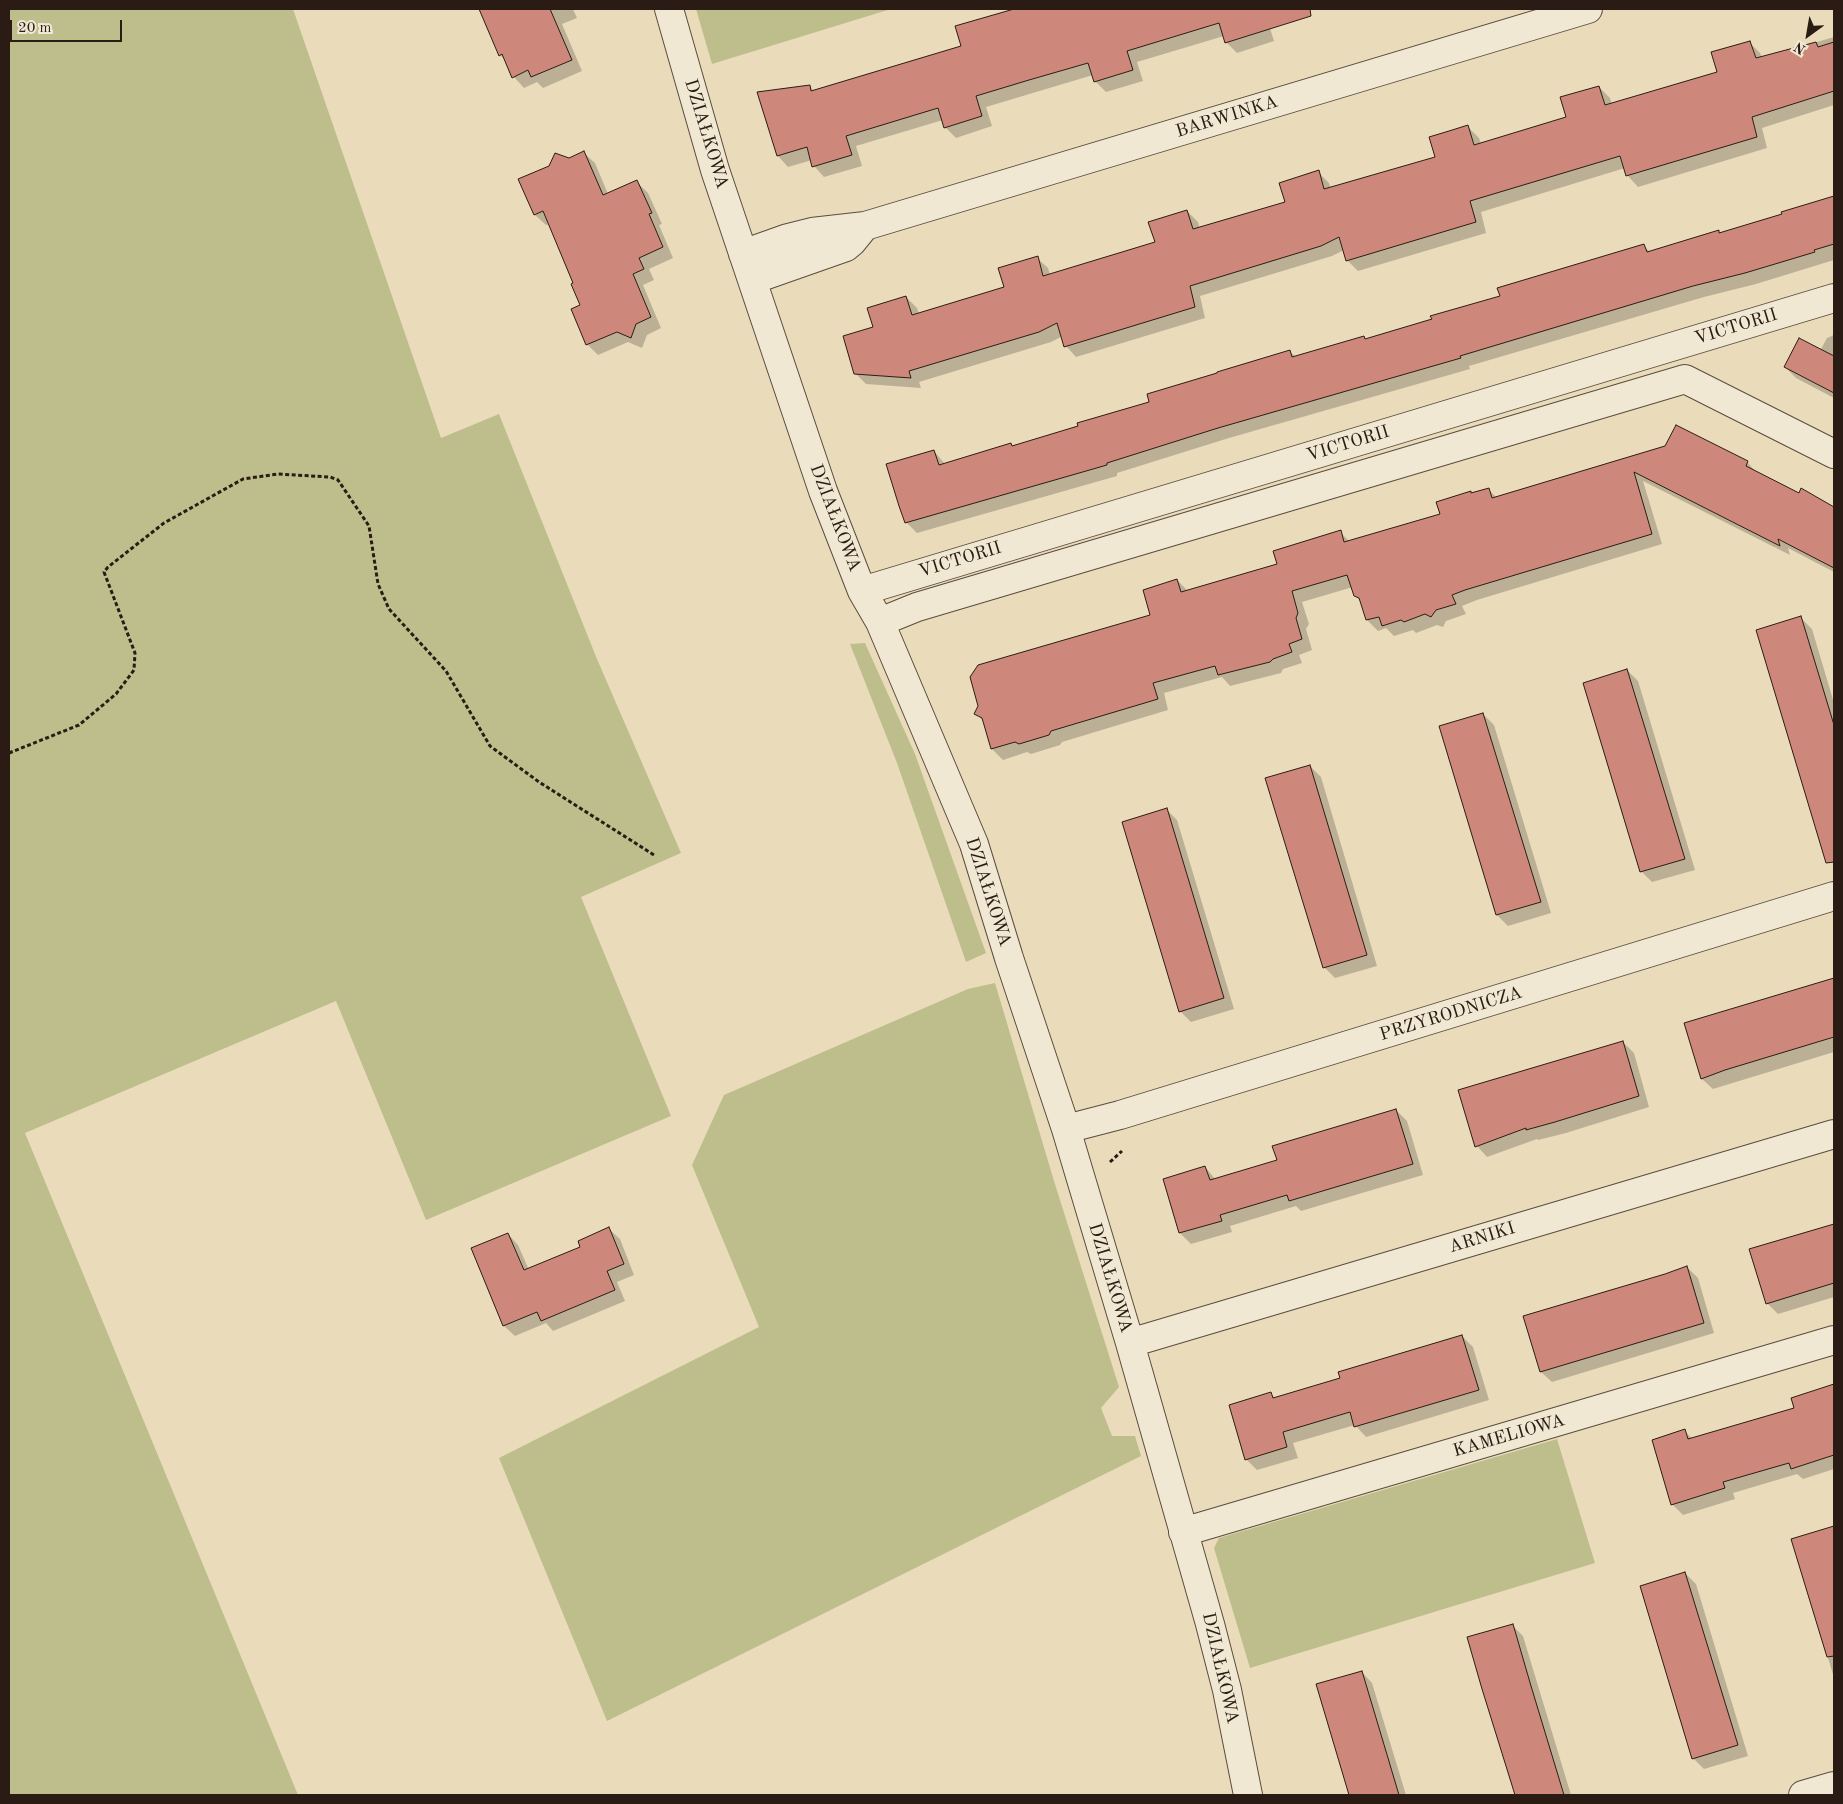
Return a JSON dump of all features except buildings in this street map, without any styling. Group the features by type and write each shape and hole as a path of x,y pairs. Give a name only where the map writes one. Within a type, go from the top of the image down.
{"street":[{"name":"DZIAŁKOWA","path":"669,9 715,170 818,476 862,591 880,622 974,844 1009,958 1066,1128 1130,1342 1210,1624 1227,1690 1248,1795"},
{"name":"BARWINKA","path":"744,254 801,234 866,226 1588,9"},
{"path":"752,280 846,247 866,226"},
{"name":"VICTORII","path":"862,591 1834,298"},
{"name":"VICTORII","path":"880,622 917,607 1685,380 1834,454"},
{"name":"PRZYRODNICZA","path":"1066,1128 1120,1115 1834,896"},
{"name":"ARNIKI","path":"1130,1342 1834,1134"},
{"name":"KAMELIOWA","path":"1183,1532 1834,1340"},
{"path":"1803,1795 1834,1786"}],"path":[{"path":"9,753 79,725 116,694 134,670 135,653 104,572 108,567 164,523 243,479 278,474 330,476 338,480 369,526 378,584 390,609 446,671 490,746 539,782 654,855"}],"green space":[{"path":"9,9 293,9 441,438 499,414 597,659 681,853 581,897 671,1116 426,1220 336,1001 25,1133 298,1795 9,1795"},
{"path":"696,9 891,9 712,64"},
{"path":"865,643 915,754 986,953 966,962 897,763 850,644"},
{"path":"995,983 1054,1181 1119,1387 1101,1408 1112,1436 1135,1436 1141,1456 607,1721 499,1458 759,1327 692,1165 724,1095 968,989"},
{"path":"1557,1439 1595,1563 1250,1668 1214,1548 1219,1538"}]}
